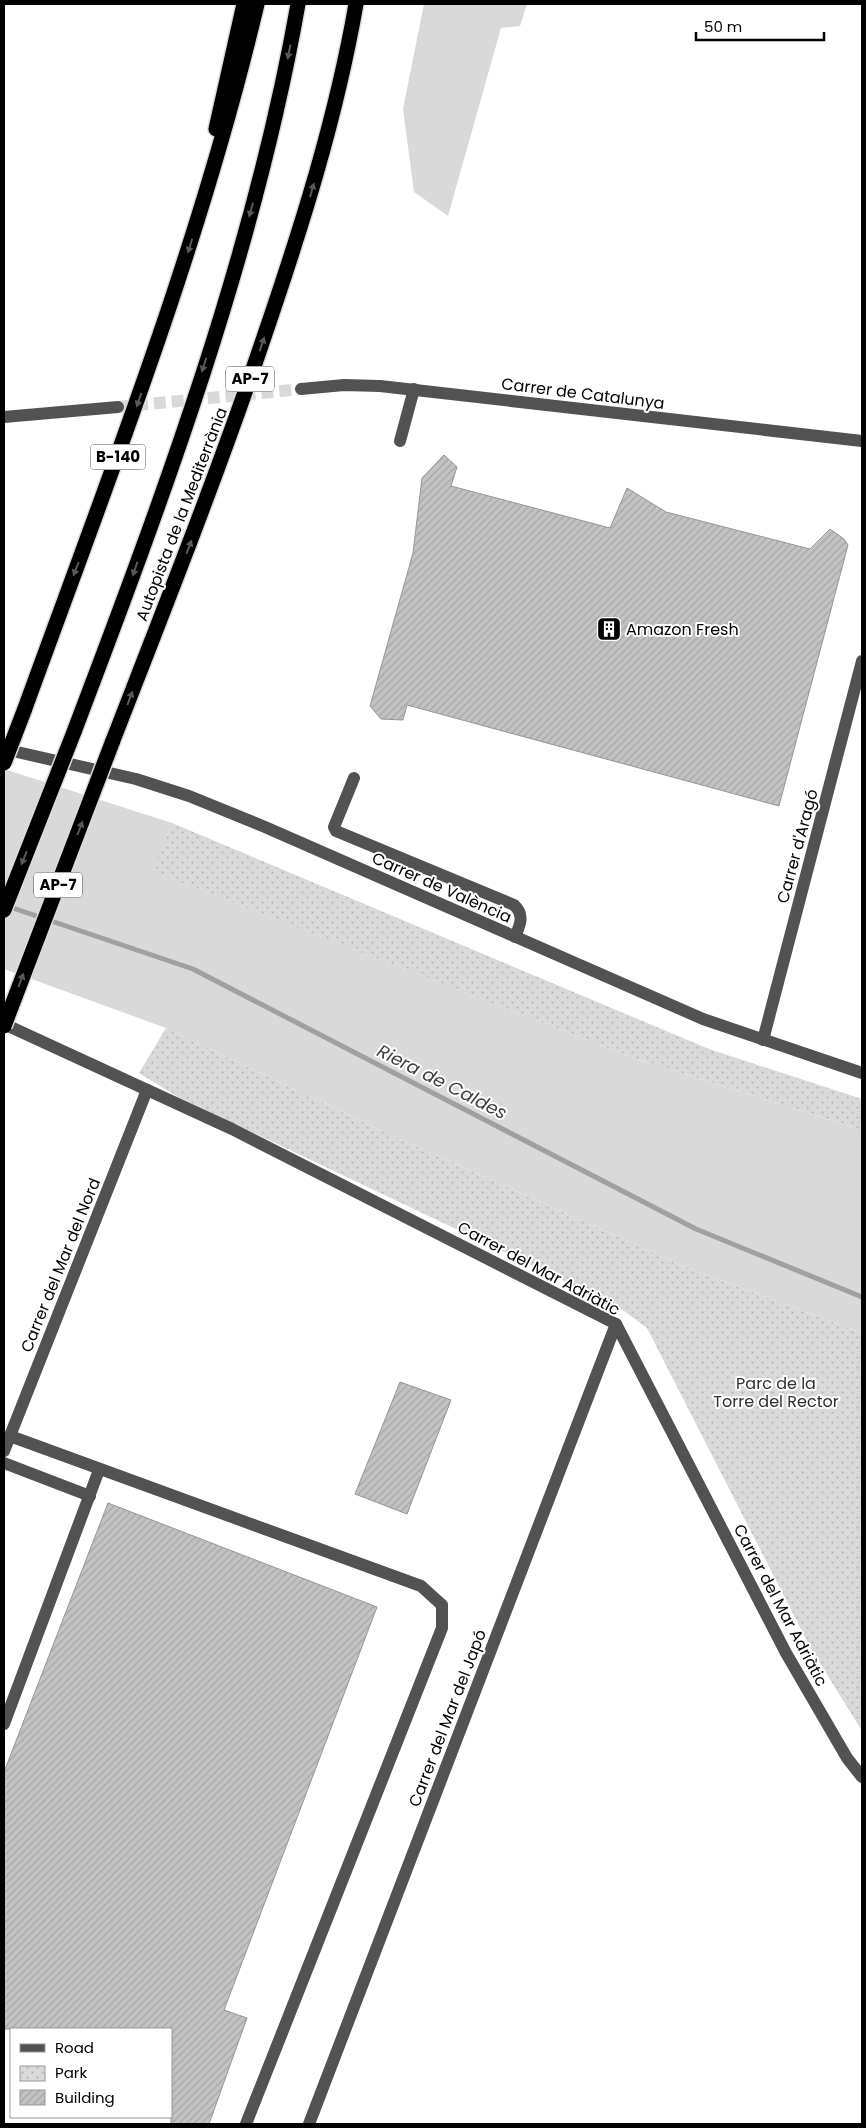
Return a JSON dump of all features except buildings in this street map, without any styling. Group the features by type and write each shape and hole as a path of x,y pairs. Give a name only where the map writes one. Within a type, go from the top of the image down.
{"highway":[{"name":"B-140","path":"4,763 166,324 204,199 213,140 244,4"},
{"path":"204,199 223,140 257,4"},
{"name":"Autopista de la Mediterrània","path":"4,910 74,732 159,500 228,291 272,132 298,4"},
{"name":"Autopista de la Mediterrània","path":"4,1025 236,421 302,224 329,130 356,4"}],"street":[{"name":"Carrer de Catalunya","path":"301,389 344,385 414,389 862,441"},
{"path":"400,441 414,389"},
{"path":"4,417 118,407"},
{"name":"Carrer d'Aragó","path":"763,1040 862,661"},
{"name":"Carrer de València","path":"4,749 136,779 190,796 257,823 704,1019 862,1074"},
{"path":"354,778 334,827 336,831 514,905 519,910 522,919 515,937"},
{"name":"Carrer del Mar Adriàtic","path":"4,1025 232,1129 616,1324 786,1653 847,1758 862,1777"},
{"name":"Carrer del Mar del Nord","path":"4,1451 147,1090"},
{"name":"Carrer del Mar del Japó","path":"309,2124 616,1324"},
{"path":"10,1436 421,1586 442,1605 442,1628 246,2124"},
{"path":"4,1463 90,1496"},
{"path":"4,1724 99,1470"}],"green space":[{"path":"424,4 527,4 520,26 501,28 448,216 414,192 403,109"},
{"path":"4,769 172,823 153,871 634,1058 862,1130 862,1333 683,1266 380,1130 166,1028 4,969"},
{"path":"172,823 709,1049 862,1099 862,1130 634,1058 152,871"},
{"name":"Parc de la Torre del Rector","path":"166,1028 380,1130 683,1266 862,1333 862,1731 810,1647 647,1328 624,1311 178,1097 139,1073"}],"waterway":[{"name":"Riera de Caldes","path":"7,906 193,969 696,1229 862,1297"}],"tunnel":[{"path":"118,407 301,389"}],"place":[{"name":"Amazon Fresh","path":"609,629"}]}
